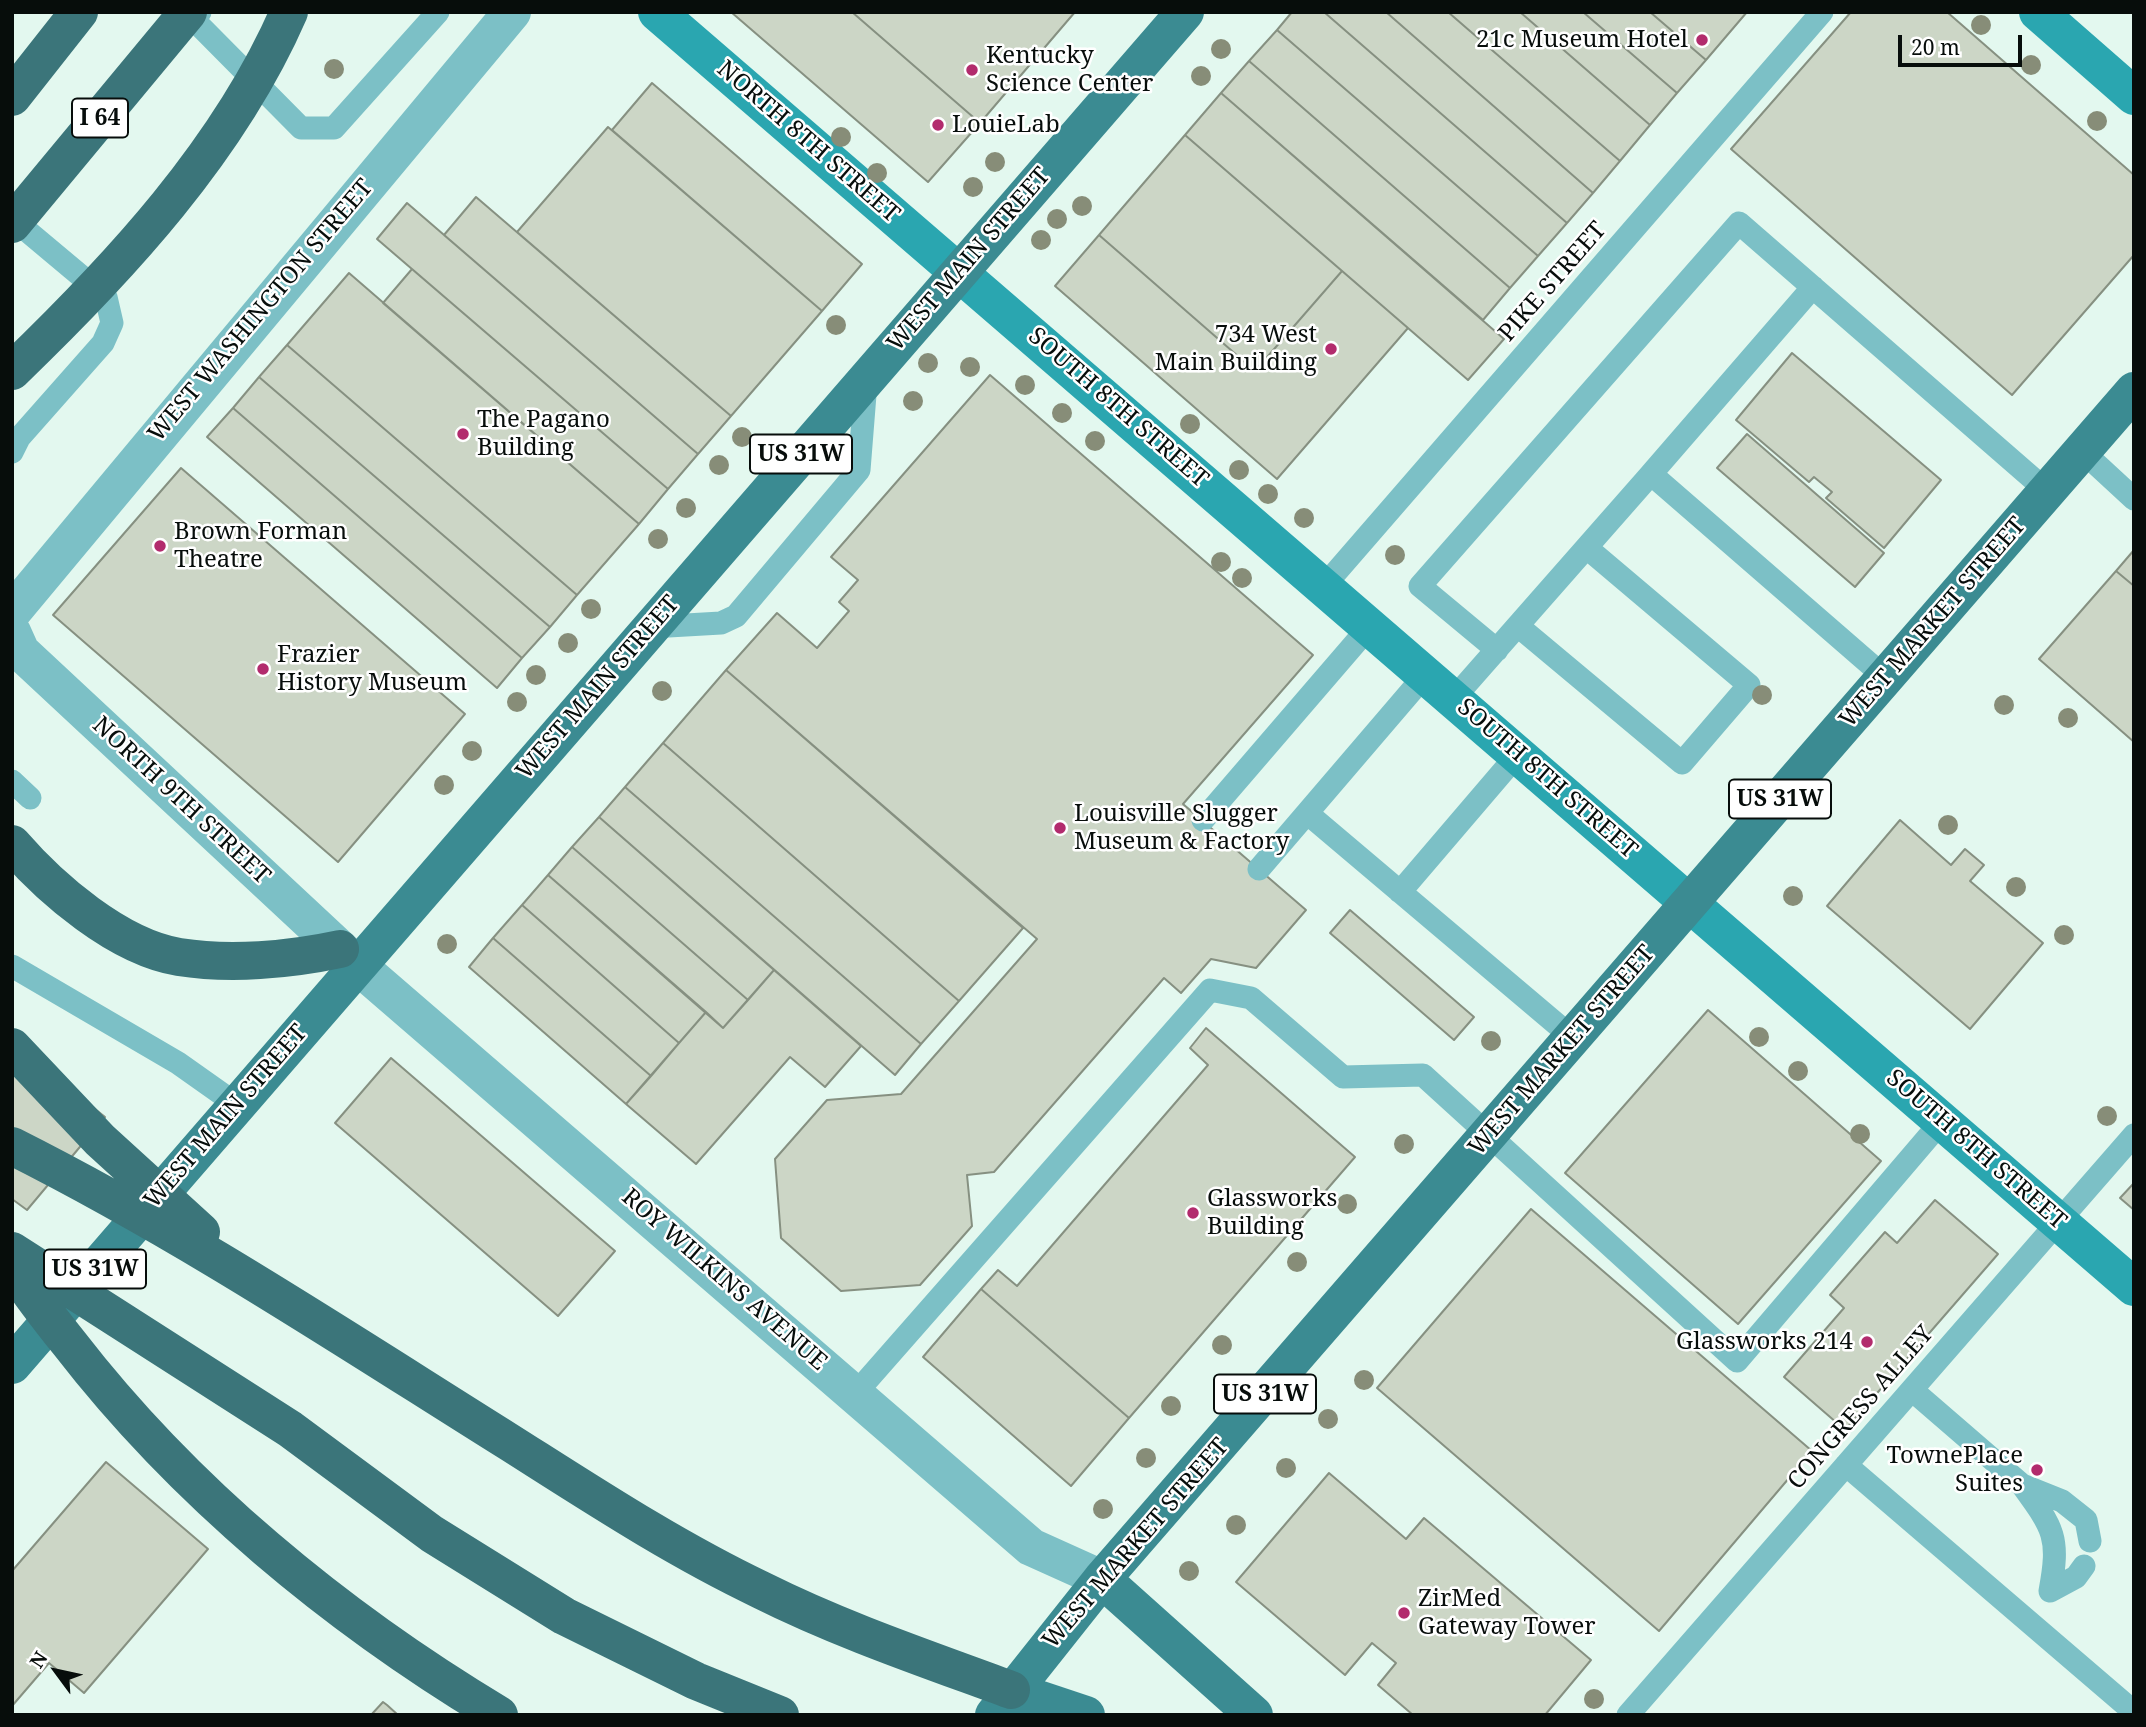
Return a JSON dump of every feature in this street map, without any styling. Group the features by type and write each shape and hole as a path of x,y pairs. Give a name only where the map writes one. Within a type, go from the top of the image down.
{"highway":[{"path":"12,97 79,12"},
{"name":"I 64","path":"12,226 188,12"},
{"path":"12,372 53,332 157,216 220,135 289,12"},
{"path":"12,391 53,332"},
{"path":"22,855 78,908 121,936 177,957 348,957"},
{"path":"12,1047 100,1140 256,1284"},
{"path":"12,1146 77,1179 256,1284 635,1521 760,1590 880,1642 1002,1702"},
{"path":"12,1251 290,1429 432,1534 553,1610 696,1681 780,1715"},
{"path":"12,1266 111,1398 214,1501 327,1596 433,1675 499,1715"},
{"path":"696,1681 720,1715"}],"main road":[{"name":"WEST MAIN STREET","path":"12,1366 236,1104 348,957 651,627 1185,12"},
{"name":"WEST MARKET STREET","path":"1002,1702 1102,1579 2134,391"},
{"path":"1102,1579 1254,1715"},
{"path":"1002,1702 1086,1715"}],"street":[{"name":"WEST WASHINGTON STREET","path":"12,612 512,12"},
{"name":"NORTH 8TH STREET","path":"657,12 960,271"},
{"path":"2038,12 2134,96"},
{"name":"SOUTH 8TH STREET","path":"960,271 2134,1287"},
{"name":"NORTH 9TH STREET","path":"12,632 21,652 348,957"},
{"name":"ROY WILKINS AVENUE","path":"348,957 1031,1547 1102,1579"}],"lane":[{"path":"200,12 194,20 301,128 334,128 438,12"},
{"path":"239,65 282,12"},
{"name":"PIKE STREET","path":"1324,586 1822,12"},
{"path":"1497,650 1420,586 1739,223 2047,491"},
{"path":"12,226 26,230 106,297 112,323 103,343 19,438 12,452"},
{"path":"1259,869 1307,813 1440,686 1497,650 1813,287"},
{"path":"651,627 721,623 736,616 859,470 866,379"},
{"path":"2082,451 2134,499"},
{"path":"1651,474 1886,678"},
{"path":"1518,626 1682,764 1749,685 1587,548"},
{"path":"1203,820 1370,626"},
{"path":"1400,892 1518,754"},
{"path":"12,780 30,798"},
{"path":"1307,813 1573,1038"},
{"path":"12,966 178,1063 236,1104"},
{"path":"855,1394 1210,990 1251,998 1343,1077 1423,1075 1737,1361 1942,1121"},
{"name":"CONGRESS ALLEY","path":"1628,1715 2134,1135"},
{"path":"1912,1390 2022,1485 2050,1523 2056,1544 2050,1591"},
{"path":"1846,1465 2134,1712"},
{"path":"2022,1485 2062,1501 2086,1520 2090,1541"},
{"path":"2025,1618 2050,1591 2076,1577 2084,1566"}],"building":[{"path":"731,12 852,12 980,123 928,182"},
{"name":"Kentucky Science Center","path":"852,12 1075,12 980,123"},
{"path":"1292,12 1324,12 1567,223 1538,256 1277,30"},
{"path":"1324,12 1386,12 1593,193 1567,223"},
{"path":"1386,12 1448,12 1620,161 1593,193"},
{"path":"1448,12 1520,12 1650,125 1620,161"},
{"path":"1520,12 1583,12 1677,93 1650,125"},
{"path":"1583,12 1650,12 1706,60 1677,93"},
{"name":"21c Museum Hotel","path":"1650,12 1747,12 1706,60"},
{"path":"1851,12 1947,12 2134,175 2134,255 2012,395 1731,149"},
{"path":"1277,30 1538,256 1510,288 1249,61"},
{"path":"1249,61 1510,288 1483,320 1221,93"},
{"path":"652,83 862,264 822,311 612,130"},
{"path":"1221,93 1504,339 1468,380 1185,135"},
{"path":"608,127 822,311 731,416 517,232"},
{"path":"1185,135 1342,271 1255,371 1099,235"},
{"path":"476,197 731,416 698,454 444,235"},
{"path":"407,203 698,454 668,489 377,239"},
{"name":"734 West Main Building","path":"1099,235 1255,371 1342,271 1408,328 1277,479 1055,286"},
{"path":"412,269 668,489 639,524 383,303"},
{"name":"The Pagano Building","path":"349,273 639,524 577,595 287,345"},
{"path":"287,345 577,595 550,627 259,377"},
{"path":"1792,353 1941,480 1884,548 1826,498 1832,492 1814,477 1809,482 1736,420"},
{"name":"Louisville Slugger Museum & Factory","path":"990,375 1313,655 1183,804 1306,910 1256,968 1211,959 1181,993 1164,978 994,1172 967,1175 972,1226 920,1285 841,1291 781,1238 775,1159 827,1100 901,1094 1037,939 726,670 777,613 817,648 849,611 839,602 858,580 831,557"},
{"path":"259,377 550,627 522,658 233,408"},
{"path":"233,408 522,658 497,688 207,437"},
{"path":"1747,434 1884,553 1855,587 1717,468"},
{"name":"Frazier History Museum","path":"181,468 465,714 338,862 53,615"},
{"path":"2134,550 2134,586 2116,571"},
{"path":"2116,571 2134,586 2134,742 2039,659"},
{"path":"726,670 1023,928 959,1001 663,743"},
{"path":"663,743 959,1001 921,1044 625,787"},
{"path":"625,787 921,1044 895,1075 599,817"},
{"path":"599,817 774,970 748,1000 572,847"},
{"path":"1900,820 1951,865 1965,849 1984,865 1970,881 2043,943 1970,1029 1827,906"},
{"path":"572,847 748,1000 723,1028 548,875"},
{"path":"548,875 706,1012 679,1043 522,905"},
{"path":"522,905 679,1043 651,1076 493,938"},
{"path":"1350,910 1474,1017 1454,1040 1330,933"},
{"path":"493,938 651,1076 626,1104 469,967"},
{"path":"774,970 861,1046 825,1087 790,1057 696,1164 626,1104 706,1012 723,1028"},
{"path":"1708,1010 1881,1161 1738,1324 1565,1173"},
{"name":"Glassworks Building","path":"1206,1028 1355,1157 1129,1418 981,1289 998,1270 1017,1286 1208,1065 1190,1048"},
{"path":"12,1042 105,1117 27,1210 12,1199"},
{"path":"391,1058 615,1251 558,1316 335,1123"},
{"path":"2134,1183 2134,1210 2120,1198"},
{"name":"Glassworks 214","path":"1935,1200 1998,1254 1845,1430 1784,1377 1844,1308 1830,1295 1885,1232 1897,1243"},
{"path":"1531,1209 1812,1451 1659,1631 1377,1388"},
{"path":"981,1289 1129,1418 1071,1486 923,1357"},
{"path":"106,1462 208,1549 84,1693 49,1663 12,1706 12,1571"},
{"name":"ZirMed Gateway Tower","path":"1329,1473 1406,1539 1424,1518 1591,1660 1545,1715 1413,1715 1378,1685 1396,1663 1372,1643 1345,1675 1236,1582"},
{"path":"383,1702 387,1705 398,1715 371,1715"}],"place":[{"name":"21c Museum Hotel","path":"1702,40"},
{"name":"Kentucky Science Center","path":"972,70"},
{"name":"LouieLab","path":"938,125"},
{"name":"734 West Main Building","path":"1331,349"},
{"name":"The Pagano Building","path":"463,434"},
{"name":"Brown Forman Theatre","path":"160,546"},
{"name":"Frazier History Museum","path":"263,669"},
{"name":"Louisville Slugger Museum & Factory","path":"1060,828"},
{"name":"Glassworks Building","path":"1193,1213"},
{"name":"Glassworks 214","path":"1867,1342"},
{"name":"TownePlace Suites","path":"2037,1470"},
{"name":"ZirMed Gateway Tower","path":"1404,1613"}]}
